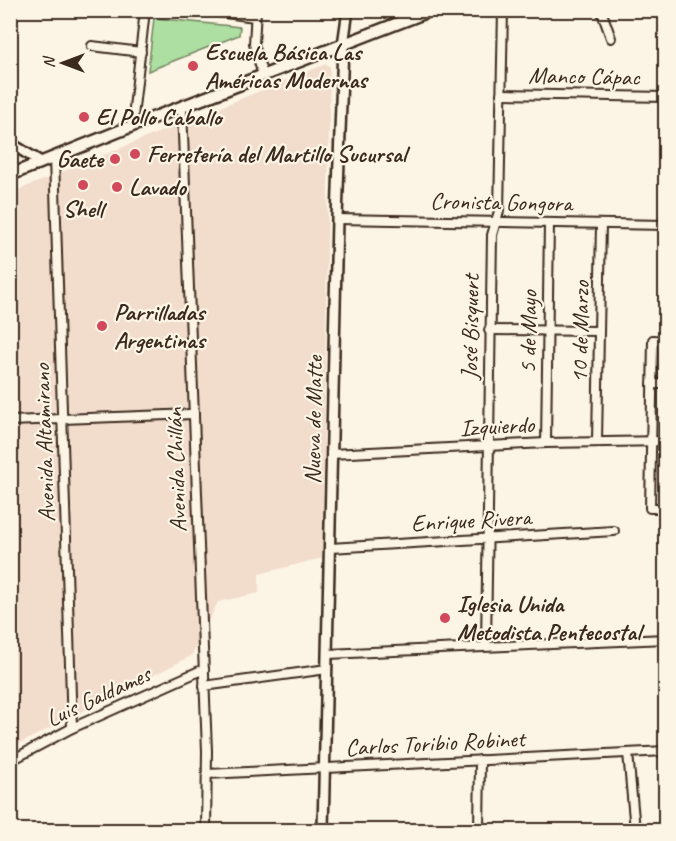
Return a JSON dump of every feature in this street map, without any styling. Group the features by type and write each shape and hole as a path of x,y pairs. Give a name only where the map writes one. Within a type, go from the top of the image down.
{"main road":[{"path":"10,175 432,10"}],"street":[{"path":"132,126 145,10"},
{"path":"202,10 255,14 254,44 263,76"},
{"name":"Nueva de Matte","path":"323,831 337,219 343,45 348,10"},
{"name":"José Bisquert","path":"486,646 489,330 492,235 499,211 503,10"},
{"path":"602,10 611,38"},
{"path":"92,46 141,52"},
{"name":"Manco Cápac","path":"501,94 666,97"},
{"name":"Avenida Chillán","path":"182,108 204,669 206,831"},
{"path":"10,143 41,162"},
{"name":"Avenida Altamirano","path":"54,157 72,728"},
{"name":"Cronista Gongora","path":"337,219 666,225"},
{"name":"5 de Mayo","path":"546,443 549,223"},
{"name":"10 de Marzo","path":"597,441 601,224"},
{"path":"489,330 599,331"},
{"path":"666,340 653,340 650,508 666,508"},
{"path":"652,384 666,384"},
{"path":"10,421 194,414"},
{"name":"Izquierdo","path":"331,454 597,441 666,441"},
{"name":"Enrique Rivera","path":"330,548 614,531"},
{"path":"328,654 666,639"},
{"name":"Luis Galdames","path":"10,761 72,728 204,669"},
{"path":"204,686 327,669"},
{"name":"Carlos Toribio Robinet","path":"207,774 666,751"},
{"path":"628,753 635,831"},
{"path":"479,831 480,760"}],"shaded area":[{"path":"326,64 330,67 322,558 259,574 259,593 218,602 191,656 11,748 11,193"}],"green space":[{"path":"154,18 240,27 239,35 148,71"}],"place":[{"name":"Escuela Básica Las Américas Modernas","path":"193,66"},
{"name":"El Pollo Caballo","path":"84,117"},
{"name":"Ferretería del Martillo Sucursal","path":"135,154"},
{"name":"Gaete","path":"115,159"},
{"name":"Shell","path":"83,185"},
{"name":"Lavado","path":"117,187"},
{"name":"Parrilladas Argentinas","path":"102,326"},
{"name":"Iglesia Unida Metodista Pentecostal","path":"445,618"}]}
